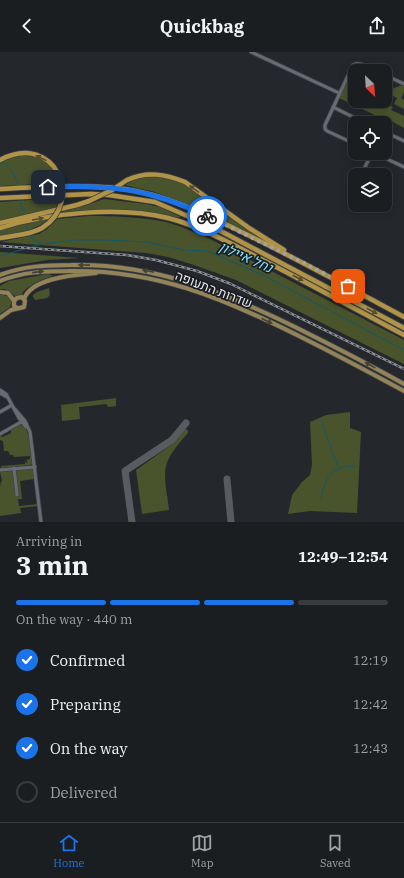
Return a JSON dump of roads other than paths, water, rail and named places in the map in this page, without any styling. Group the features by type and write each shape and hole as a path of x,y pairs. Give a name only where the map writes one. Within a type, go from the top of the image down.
{"highway":[{"path":"0,160 8,156 22,153 29,153 37,156 52,164 59,174 62,186 60,205 50,222 44,227 34,231 0,238"},
{"path":"0,223 77,205 112,190 127,180 141,175 155,174 174,177 186,182 249,228 306,264"},
{"path":"0,189 89,186 125,190 155,196 216,219 306,264 404,317"},
{"path":"0,198 91,194 109,195 155,202 215,228 404,328"},
{"path":"0,228 51,216 76,213 129,213 167,218 204,230 404,335"}],"main road":[{"name":"שדרות התעופה","path":"0,274 42,265 98,265 134,269 181,279 228,296 271,315 361,360 404,384"},
{"name":"שדרות התעופה","path":"0,281 15,276 42,272 98,271 125,274 172,283 200,292 268,321 351,362 404,391"},
{"path":"0,317 11,310 24,307 24,299 32,289 54,279 95,274 125,274"},
{"path":"0,292 8,294 14,301 14,306 17,308"},
{"path":"0,317 11,307 18,297 24,299"}],"street":[{"path":"251,52 339,93"},
{"path":"348,73 325,125 325,129 327,131 348,141"},
{"path":"392,78 404,84"},
{"path":"333,108 350,116"},
{"path":"392,135 404,141"},
{"path":"388,160 404,167"},
{"path":"0,391 6,394 31,433 41,522"},
{"path":"0,412 13,406"},
{"path":"13,406 22,421"},
{"path":"0,434 22,421"},
{"path":"0,470 35,467"},
{"path":"14,468 17,496"}],"waterway":[{"name":"נחל איילון","path":"0,162 4,163 10,168 16,178 18,186"},
{"name":"נחל איילון","path":"20,199 23,212"},
{"name":"נחל איילון","path":"26,227 28,232"},
{"name":"נחל איילון","path":"30,235 31,238 42,244 76,240 105,240 147,242 183,250 208,251 261,274 404,350"},
{"path":"0,256 42,244"},
{"path":"321,420 338,467"},
{"path":"321,500 324,486 330,475 340,468 355,466"}],"railway":[{"path":"0,246 127,255 156,260 197,271 231,284 404,369"}]}
